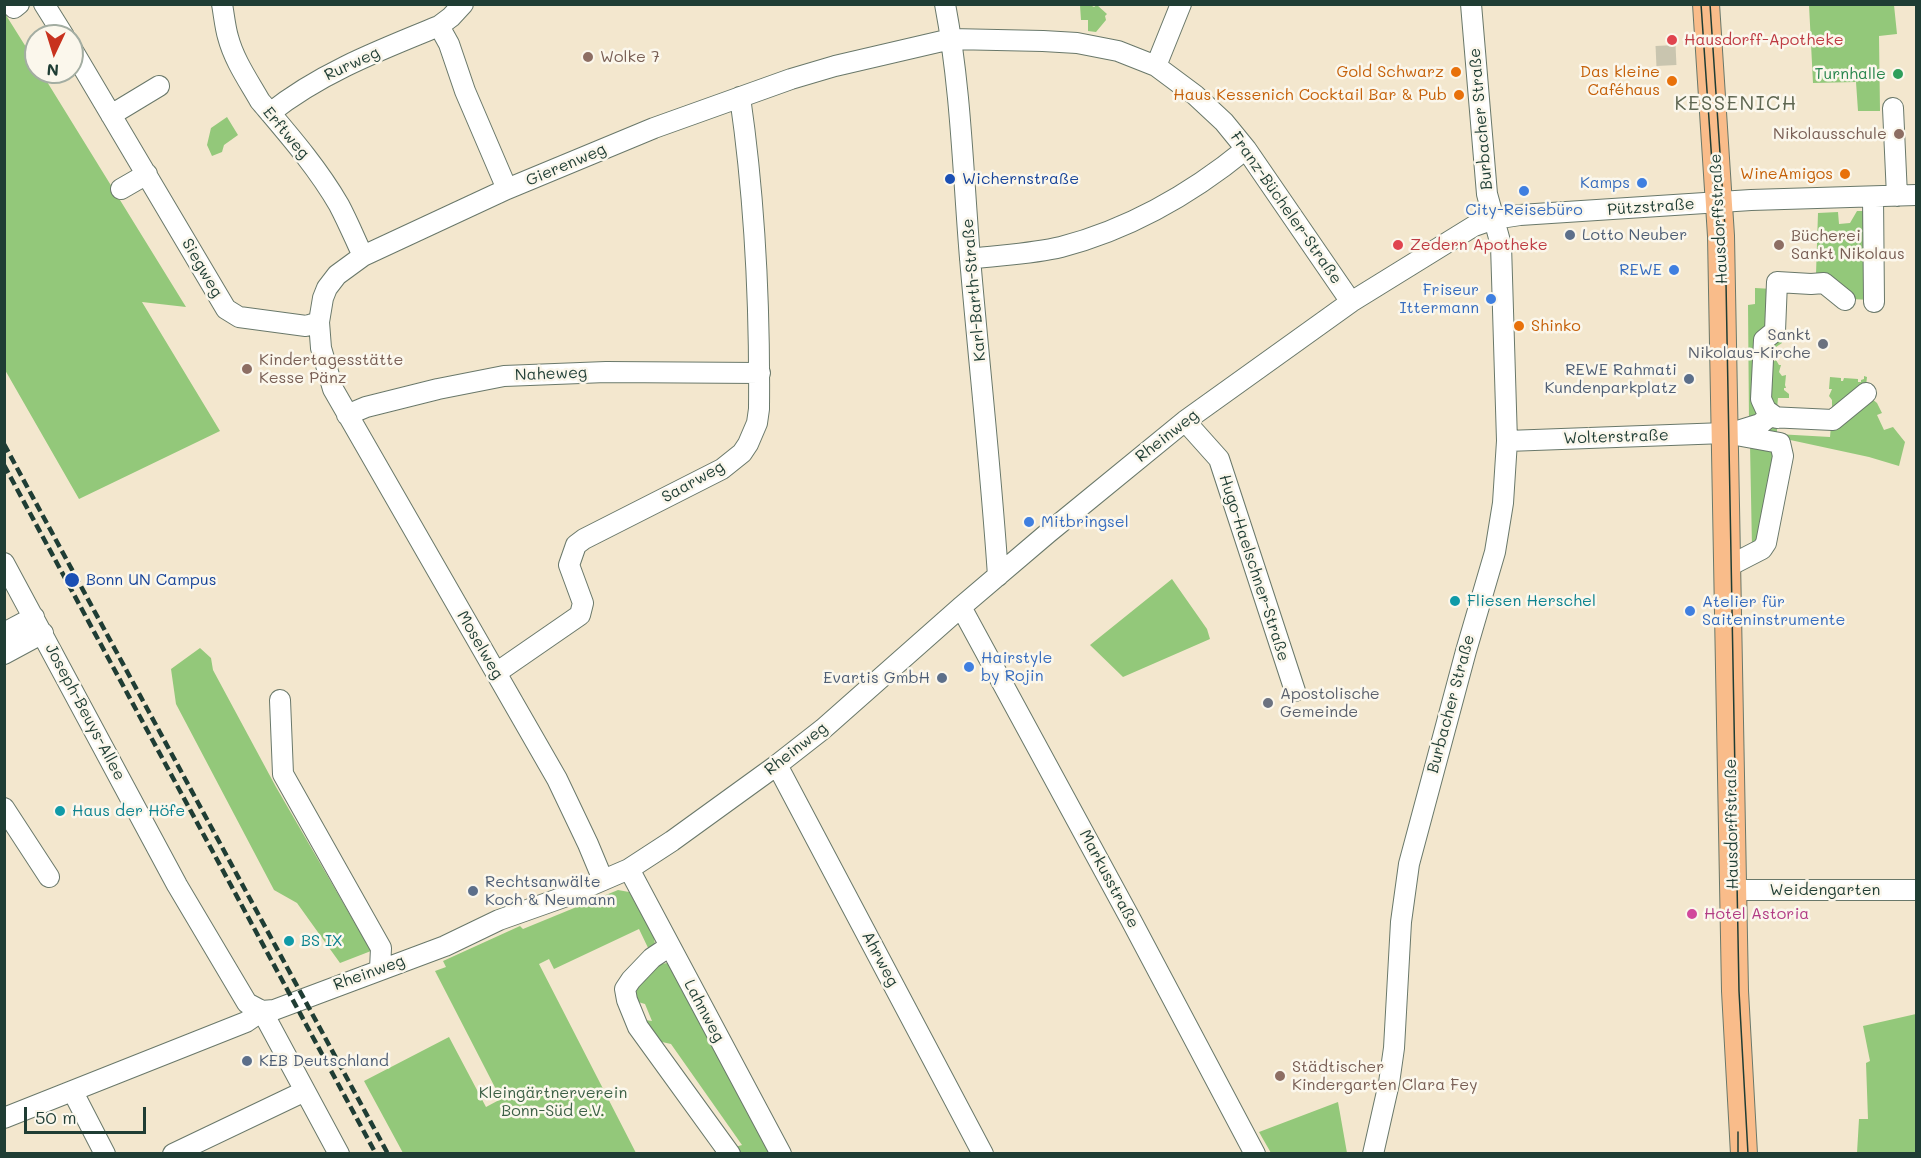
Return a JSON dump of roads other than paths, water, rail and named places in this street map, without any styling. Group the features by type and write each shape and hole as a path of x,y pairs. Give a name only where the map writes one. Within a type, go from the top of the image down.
{"main road":[{"name":"Hausdorffstraße","path":"1706,4 1720,202 1727,434 1727,567 1735,991 1744,1154"}],"street":[{"path":"44,4 56,24"},
{"name":"Erftweg","path":"222,4 227,36 234,54 260,101 321,177 338,204 363,256"},
{"name":"Rurweg","path":"270,113 291,96 351,63 439,26 463,4"},
{"name":"Karl-Barth-Straße","path":"945,4 957,95 992,484 998,576"},
{"path":"1156,66 1181,4"},
{"name":"Burbacher Straße","path":"1373,1154 1389,1083 1394,1048 1401,922 1409,864 1495,552 1503,503 1507,441 1501,255 1487,194 1472,4"},
{"path":"439,26 449,44 465,91 507,189"},
{"name":"Franz-Bücheler-Straße","path":"951,39 1077,43 1118,51 1156,66 1195,95 1224,122 1246,149 1352,302"},
{"name":"Gierenweg","path":"347,415 333,389 326,369 321,348 319,322 323,297 327,288 337,275 363,256 507,189 654,128 835,66 951,39"},
{"name":"Siegweg","path":"84,69 225,309 239,317 306,326 319,322"},
{"path":"111,115 159,86"},
{"name":"Saarweg","path":"496,674 580,615 583,603 569,565 576,545 722,469 742,453 757,423 759,373 754,246 740,97"},
{"path":"1893,108 1907,195"},
{"path":"970,259 1059,247 1107,233 1192,190 1246,149"},
{"path":"121,189 147,174"},
{"name":"Pützstraße","path":"1494,219 1520,215 1720,202 1907,195"},
{"path":"1873,197 1874,302"},
{"name":"Rheinweg","path":"4,1118 246,1022 262,1011 273,1010 445,946 500,920 564,897 628,869 684,833 823,729 961,607 1185,420 1352,302 1474,226 1494,219"},
{"path":"1777,418 1766,410 1761,399 1764,340 1775,332 1777,282 1824,283 1845,300"},
{"name":"Naheweg","path":"347,415 366,407 438,388 504,376 606,372 759,373"},
{"path":"1727,434 1760,424 1769,417 1833,420 1866,393"},
{"name":"Moselweg","path":"347,415 556,779 603,880"},
{"name":"Hugo-Haelschner-Straße","path":"1185,420 1219,459 1295,691"},
{"path":"1727,434 1780,443 1783,456 1765,546 1727,567"},
{"name":"Wolterstraße","path":"1507,441 1727,434"},
{"name":"Joseph-Beuys-Allee","path":"4,563 187,901 247,1003 262,1011 339,1154"},
{"name":"Markusstraße","path":"961,607 1126,910 1255,1154"},
{"path":"4,633 38,625"},
{"path":"4,654 38,625"},
{"path":"280,700 284,774 381,948 380,969"},
{"name":"Ahrweg","path":"777,765 983,1154"},
{"path":"4,808 49,877"},
{"name":"Lahnweg","path":"628,869 781,1154"},
{"name":"Weidengarten","path":"1733,890 1917,890"},
{"path":"670,946 652,958 631,980 626,989 627,1000 638,1027 730,1154"},
{"path":"173,1154 305,1090"},
{"path":"73,1092 105,1154"}],"tunnel":[{"path":"1656,56 1678,55"}],"tram line":[{"path":"1701,4 1717,235"},
{"path":"1710,4 1725,228 1739,991 1748,1154"},
{"path":"1738,1132 1738,1154"}],"railway":[{"path":"4,444 388,1154"},
{"path":"4,465 376,1154"}],"place":[{"name":"Hausdorff-Apotheke","path":"1672,40"},
{"name":"Wolke 7","path":"588,57"},
{"name":"Gold Schwarz","path":"1456,72"},
{"name":"Turnhalle","path":"1898,74"},
{"name":"Das kleine Caféhaus","path":"1672,81"},
{"name":"Haus Kessenich Cocktail Bar & Pub","path":"1459,95"},
{"name":"Nikolausschule","path":"1899,134"},
{"name":"WineAmigos","path":"1845,174"},
{"name":"Wichernstraße","path":"950,179"},
{"name":"Kamps","path":"1642,183"},
{"name":"City-Reisebüro","path":"1524,191"},
{"name":"Lotto Neuber","path":"1570,235"},
{"name":"Zedern Apotheke","path":"1398,245"},
{"name":"Bücherei Sankt Nikolaus","path":"1779,245"},
{"name":"REWE","path":"1674,270"},
{"name":"Friseur Ittermann","path":"1491,299"},
{"name":"Shinko","path":"1519,326"},
{"name":"Sankt Nikolaus-Kirche","path":"1823,344"},
{"name":"Kindertagesstätte Kesse Pänz","path":"247,369"},
{"name":"REWE Rahmati Kundenparkplatz","path":"1689,379"},
{"name":"Mitbringsel","path":"1029,522"},
{"name":"Bonn UN Campus","path":"72,580"},
{"name":"Fliesen Herschel","path":"1455,601"},
{"name":"Atelier für Saiteninstrumente","path":"1690,611"},
{"name":"Hairstyle by Rojin","path":"969,667"},
{"name":"Evartis GmbH","path":"942,678"},
{"name":"Apostolische Gemeinde","path":"1268,703"},
{"name":"Haus der Höfe","path":"60,811"},
{"name":"Rechtsanwälte Koch & Neumann","path":"473,891"},
{"name":"Hotel Astoria","path":"1692,914"},
{"name":"BS IX","path":"289,941"},
{"name":"KEB Deutschland","path":"247,1061"},
{"name":"Städtischer Kindergarten Clara Fey","path":"1280,1076"}],"district":[{"name":"KESSENICH","path":"1736,104"}],"park label":[{"name":"Kleingärtnerverein Bonn-Süd e.V.","path":"553,1102"}]}
